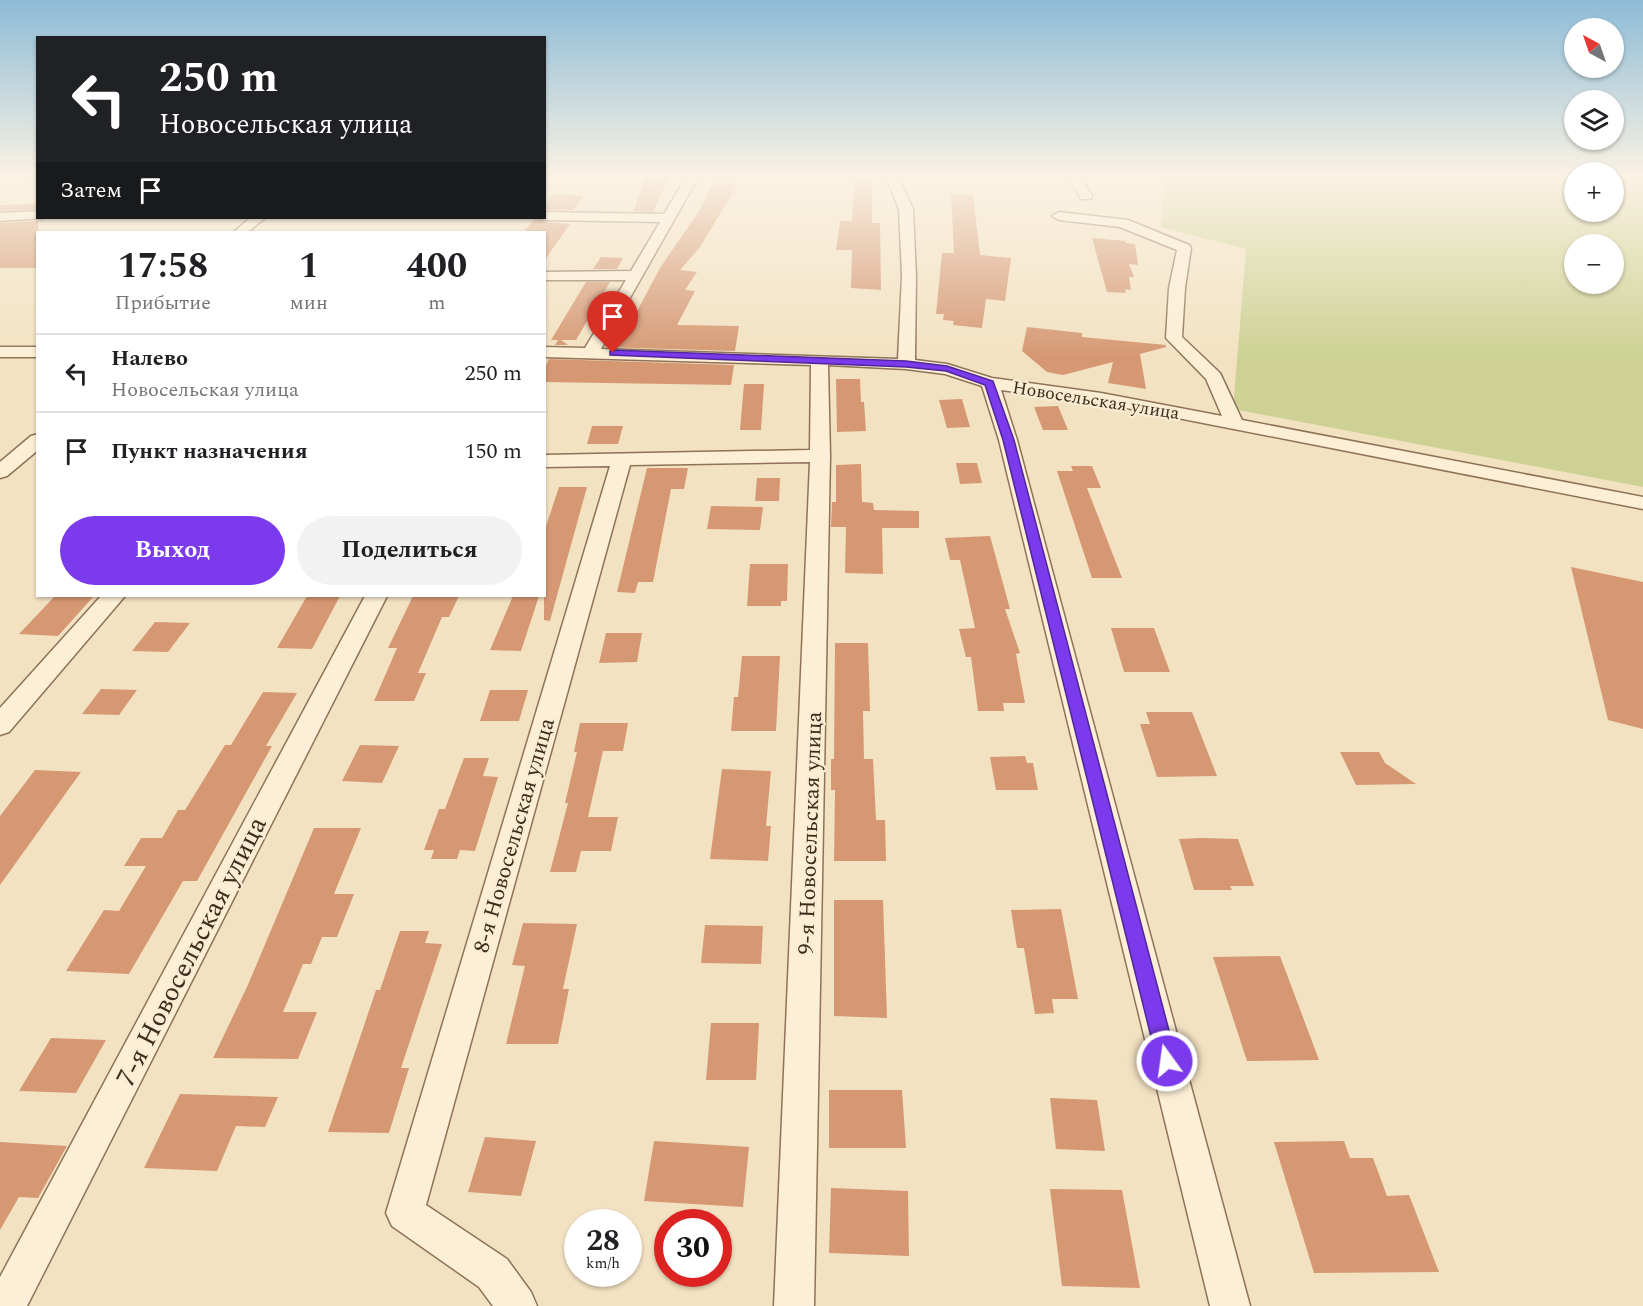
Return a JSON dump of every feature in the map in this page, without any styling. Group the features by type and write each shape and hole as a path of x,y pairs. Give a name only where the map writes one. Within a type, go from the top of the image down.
{"street":[{"path":"591,352 659,235"},
{"path":"906,364 909,276 907,235"},
{"path":"1152,235 1184,248 1174,338 1214,377 1235,424"},
{"path":"546,276 636,275"},
{"path":"0,351 36,352"},
{"name":"Новосельская улица","path":"546,352 819,360 906,364 947,369 990,383 1101,398 1643,503"},
{"name":"9-я Новосельская улица","path":"794,1306 820,456 819,360"},
{"path":"990,383 1011,452 1230,1306"},
{"path":"0,472 36,442"},
{"path":"546,461 820,456"},
{"name":"8-я Новосельская улица","path":"517,1306 493,1273 405,1213 622,458"},
{"path":"0,725 113,597"},
{"name":"7-я Новосельская улица","path":"6,1306 375,597"}],"green space":[{"path":"1192,235 1564,235 1564,294 1624,294 1624,235 1643,235 1643,487 1233,409 1246,249"}],"building":[{"path":"0,235 36,235 36,268 0,268"},
{"path":"546,235 562,235 546,258"},
{"path":"683,235 707,235 680,270 697,272 685,290 695,291 677,325 739,326 735,351 605,347 614,330 627,330 660,268"},
{"path":"838,235 880,235 881,290 851,288 852,250 836,250"},
{"path":"953,235 978,235 980,255 1011,258 1005,301 986,299 982,328 953,325 954,321 943,320 944,314 936,314 942,253 954,253"},
{"path":"1092,238 1135,244 1138,265 1129,264 1134,277 1129,277 1131,290 1125,289 1126,293 1107,292"},
{"path":"601,257 623,258 617,269 593,269"},
{"path":"586,282 610,282 576,340 561,340 568,345 555,345 558,340 551,340"},
{"path":"1027,327 1082,333 1082,337 1166,345 1166,347 1140,354 1146,389 1108,383 1113,362 1063,375 1047,372 1022,351"},
{"path":"549,359 734,365 731,385 546,382 546,365"},
{"path":"836,379 860,379 866,431 837,432"},
{"path":"744,384 764,384 761,430 740,430"},
{"path":"962,399 970,427 947,428 939,400"},
{"path":"1058,406 1068,430 1043,430 1034,407"},
{"path":"592,426 623,426 618,444 587,444"},
{"path":"956,463 977,463 982,483 960,484"},
{"path":"861,464 862,502 873,503 874,510 919,511 919,528 882,528 883,574 845,573 846,527 831,527 832,502 836,502 836,465"},
{"path":"1071,466 1092,466 1101,488 1087,488 1122,578 1092,578 1057,471 1073,471"},
{"path":"647,468 688,468 684,489 671,489 653,582 638,582 635,593 617,592"},
{"path":"757,478 780,478 779,501 755,501"},
{"path":"559,487 587,487 550,621 544,620 546,526"},
{"path":"711,506 763,507 760,530 707,529"},
{"path":"990,536 1010,609 1005,609 1020,653 1016,654 1025,703 1003,703 1004,711 978,711 971,657 966,657 959,629 975,628 960,560 950,560 945,538"},
{"path":"750,564 788,564 787,601 781,601 781,606 747,606"},
{"path":"1571,567 1643,582 1643,729 1608,720"},
{"path":"54,597 93,597 58,636 19,634"},
{"path":"306,597 339,597 312,649 277,648"},
{"path":"413,597 459,597 449,617 442,617 418,673 426,673 414,701 374,701 397,648 388,648"},
{"path":"513,597 539,597 521,651 490,650"},
{"path":"155,622 190,623 168,652 132,651"},
{"path":"1111,628 1154,628 1170,672 1124,672"},
{"path":"606,633 642,633 637,662 599,663"},
{"path":"835,643 868,643 870,711 863,711 864,759 873,759 876,820 885,820 886,861 834,861 835,790 831,790 831,759 834,759"},
{"path":"742,656 780,656 776,731 731,731 734,697 738,697"},
{"path":"101,689 137,690 119,715 82,714"},
{"path":"490,690 528,690 519,721 480,721"},
{"path":"263,692 297,693 266,746 272,746 197,881 183,881 129,974 66,971 104,910 119,911 146,866 124,866 141,838 162,838 178,810 185,810 225,745 231,745"},
{"path":"1146,712 1192,712 1217,776 1157,777 1140,724 1150,724"},
{"path":"580,723 628,723 623,751 603,751 588,817 618,817 611,851 581,851 576,872 550,872 568,803 565,803 577,752 574,752"},
{"path":"360,745 399,746 382,783 342,781"},
{"path":"1340,752 1379,752 1385,763 1416,784 1356,785"},
{"path":"1025,756 1027,763 1033,763 1038,790 996,790 990,757"},
{"path":"464,758 489,758 483,776 498,777 475,851 460,850 457,859 431,859 434,850 424,850 439,809 445,809"},
{"path":"722,769 771,771 766,826 771,826 768,861 710,859"},
{"path":"35,770 81,772 0,885 0,816"},
{"path":"314,828 361,828 334,894 354,894 337,937 322,937 311,964 303,964 283,1012 317,1012 298,1059 213,1058 247,987"},
{"path":"1179,839 1238,839 1254,886 1230,886 1232,890 1194,890"},
{"path":"834,900 883,900 887,1018 834,1016"},
{"path":"1061,909 1078,999 1052,999 1054,1013 1035,1014 1024,948 1017,948 1011,910"},
{"path":"523,923 577,924 563,989 569,989 558,1044 506,1044 525,966 512,965"},
{"path":"705,925 763,926 761,964 701,963"},
{"path":"400,931 429,931 425,943 442,944 401,1068 409,1068 389,1133 328,1132 376,990 380,990"},
{"path":"1280,956 1319,1060 1247,1061 1213,957"},
{"path":"711,1023 759,1023 756,1080 706,1080"},
{"path":"51,1038 106,1040 76,1093 19,1091"},
{"path":"829,1090 902,1090 906,1148 829,1148"},
{"path":"180,1094 278,1097 265,1127 236,1126 217,1171 144,1168"},
{"path":"1050,1098 1097,1100 1105,1151 1056,1149"},
{"path":"485,1137 536,1141 521,1196 468,1192"},
{"path":"654,1141 749,1147 743,1207 644,1201"},
{"path":"1344,1141 1350,1158 1373,1158 1387,1196 1409,1195 1439,1272 1314,1273 1274,1142"},
{"path":"0,1142 67,1146 38,1198 19,1197 0,1230"},
{"path":"831,1188 908,1191 909,1256 829,1253"},
{"path":"1050,1189 1122,1190 1140,1288 1062,1286"}],"route":[{"path":"613,353 906,364 947,369 990,383 1008,440 1167,1061"}]}
